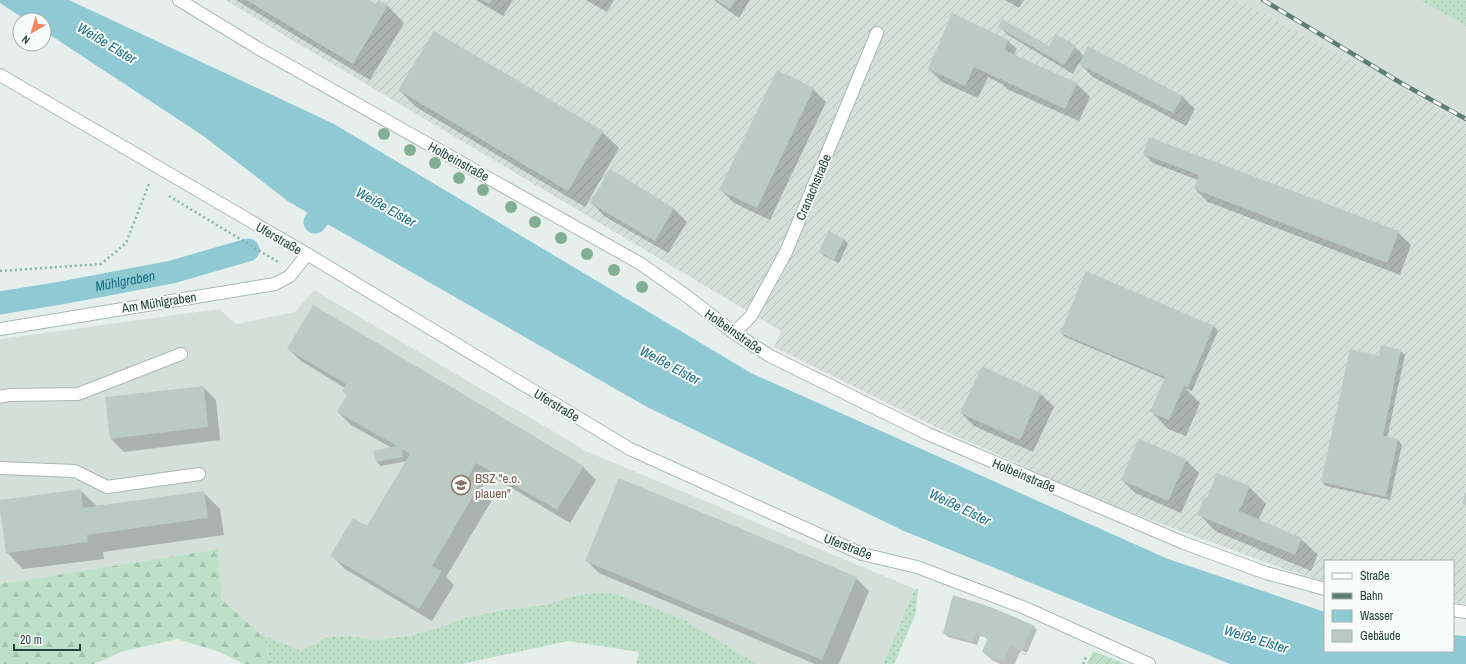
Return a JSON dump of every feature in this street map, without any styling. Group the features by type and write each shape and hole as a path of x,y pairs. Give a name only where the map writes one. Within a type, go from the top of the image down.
{"street":[{"name":"Holbeinstraße","path":"179,0 256,47 641,264 688,297 734,333 770,356 935,437 1184,543 1266,574 1324,589"},
{"name":"Cranachstraße","path":"734,333 751,316 786,252 877,33"},
{"name":"Uferstraße","path":"0,75 307,254 630,449 862,554 917,567 1025,608 1149,664"},
{"name":"Am Mühlgraben","path":"0,329 275,284 290,276 307,254"},
{"path":"0,396 78,394 181,354"},
{"path":"0,468 75,471 107,487 199,474"},
{"path":"1454,610 1466,612"}],"path":[{"path":"0,271 101,264 126,243 149,184 155,187"},
{"path":"168,195 278,262"}],"shaded area":[{"path":"225,0 1238,0 1466,123 1466,604 1454,602 1454,560 1324,560 1324,582 1284,569 1110,505 940,429 774,347 781,331"},
{"path":"1238,0 1420,0 1466,26 1466,123"},
{"name":"BSZ \"e.o. plauen\"","path":"314,290 588,452 915,589 883,664 757,664 683,619 620,595 601,592 574,596 545,605 504,610 463,618 444,626 409,636 373,640 351,636 327,637 301,651 259,633 222,600 218,549 0,584 0,339 219,309 236,324 295,312"}],"green space":[{"path":"1420,0 1466,0 1466,26"},
{"path":"218,549 222,600 259,633 271,659 268,664 244,664 217,651 177,639 124,651 93,664 0,664 0,584"},
{"path":"918,588 916,613 894,664 883,664 915,589"},
{"path":"601,592 620,595 683,619 757,664 636,664 639,652 568,641 461,664 268,664 271,659 259,633 301,651 327,637 351,636 373,640 409,636 444,626 463,618 504,610 545,605 574,596"},
{"path":"1093,651 1126,664 1087,664"}],"water":[{"name":"Weiße Elster","path":"0,0 69,0 334,124 751,373 1168,559 1324,612 1324,652 1454,652 1454,635 1466,636 1466,664 1230,664 904,531 647,407 289,202 202,135 52,36 52,12 14,12 0,3"}],"building":[{"path":"246,0 369,0 376,4 380,1 388,5 353,64"},
{"path":"483,0 492,0 489,4"},
{"path":"716,0 736,0 730,9"},
{"path":"952,13 1009,40 1004,50 1077,83 1065,109 974,67 965,86 928,69"},
{"path":"1002,19 1049,46 1056,34 1076,46 1064,65 998,27"},
{"path":"434,31 603,131 568,191 398,90"},
{"path":"1088,46 1183,96 1173,113 1079,64"},
{"path":"777,70 814,88 757,208 719,190"},
{"path":"1149,137 1399,231 1387,263 1194,189 1199,175 1143,154"},
{"path":"610,169 674,208 655,241 590,203"},
{"path":"829,231 844,239 834,260 818,252"},
{"path":"1086,271 1214,326 1188,387 1184,386 1169,420 1150,412 1165,377 1060,333"},
{"path":"313,305 584,466 557,510 476,463 467,479 479,486 432,566 442,571 419,609 330,556 353,518 367,526 410,454 402,449 403,457 376,462 373,451 397,446 337,412 347,395 342,391 346,384 287,349"},
{"path":"1381,345 1401,350 1383,436 1398,439 1386,497 1321,482 1350,349 1379,356"},
{"path":"982,366 1041,393 1020,440 960,413"},
{"path":"204,386 208,427 110,439 105,397"},
{"path":"1139,439 1187,459 1168,501 1121,480"},
{"path":"1217,473 1250,486 1239,511 1302,538 1295,555 1197,515 1204,497 1207,498"},
{"path":"619,478 857,577 822,660 585,561"},
{"path":"81,489 83,508 204,491 208,518 87,535 88,542 6,553 0,500"},
{"path":"1465,493 1466,504 1463,504"},
{"path":"953,595 991,607 1033,625 1022,651 1010,646 1004,661 982,652 988,637 976,632 973,642 943,633"}],"waterway":[{"name":"Mühlgraben","path":"315,222 338,194"},
{"name":"Mühlgraben","path":"0,303 172,272 248,250"}],"railway":[{"path":"1263,0 1401,83 1466,119"}],"place":[{"name":"BSZ \"e.o. plauen\"","path":"461,485"}]}
